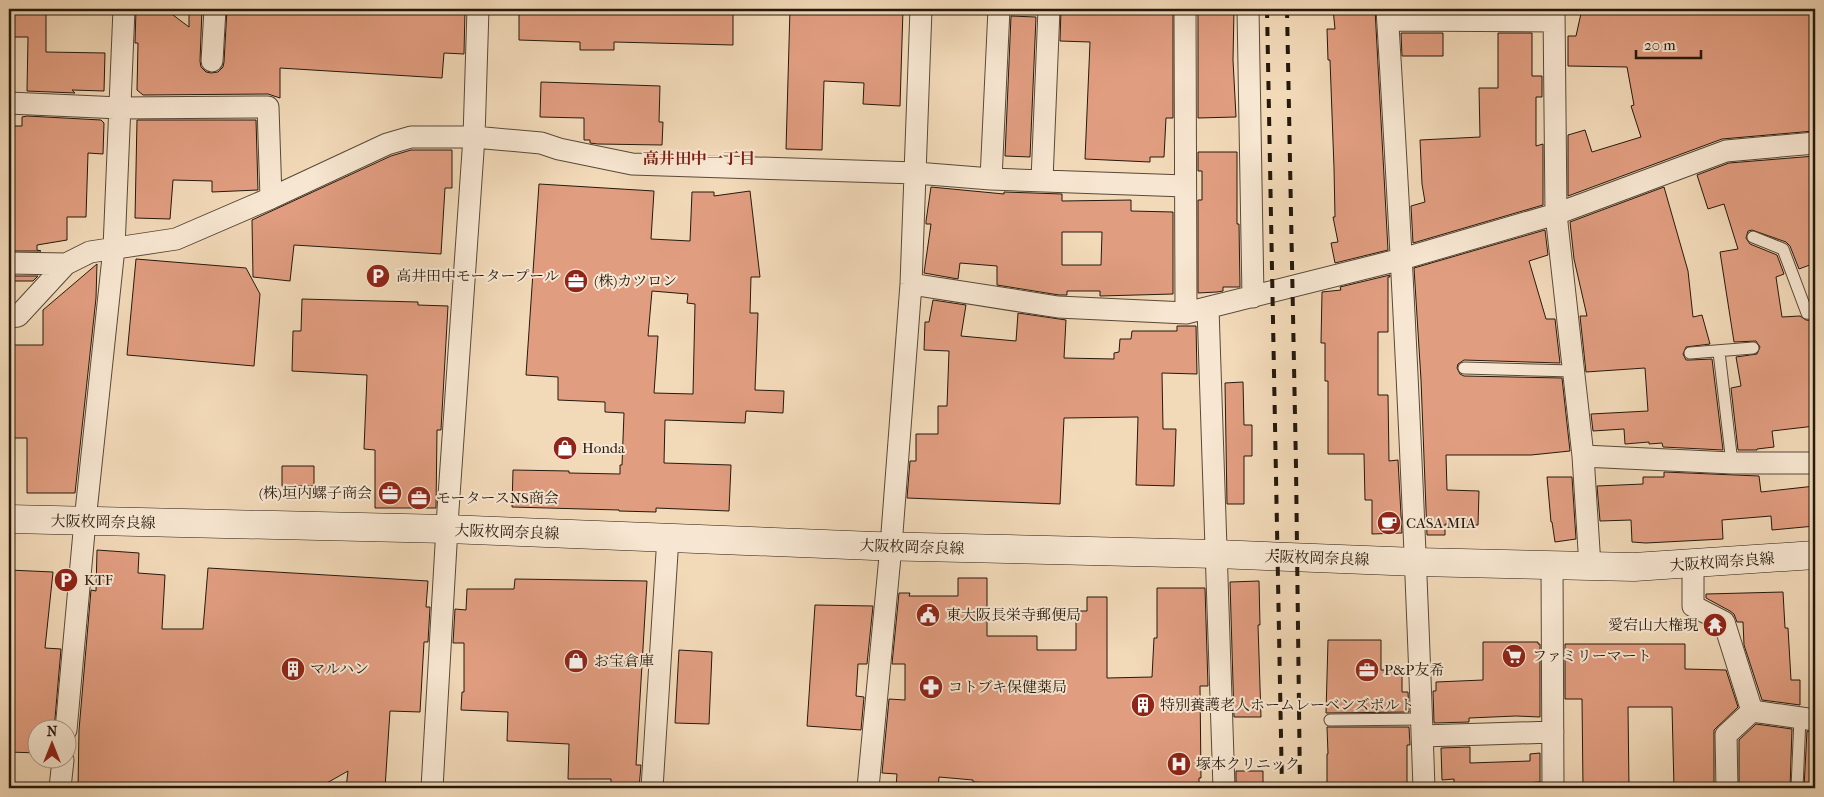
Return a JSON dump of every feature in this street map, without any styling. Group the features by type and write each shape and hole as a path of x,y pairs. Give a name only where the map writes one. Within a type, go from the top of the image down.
{"main road":[{"name":"大阪枚岡奈良線","path":"9,519 447,530 891,546 1634,567 1815,555"}],"street":[{"path":"67,720 85,521 114,248 124,9"},
{"path":"212,61 216,9"},
{"path":"432,788 447,530 474,137 478,9"},
{"path":"868,788 891,546 911,284 921,9"},
{"path":"991,178 999,9"},
{"path":"1042,180 1049,9"},
{"path":"1185,9 1186,313"},
{"path":"1248,9 1253,297"},
{"path":"1424,788 1417,562 1388,14 1554,15 1556,214 1583,456 1590,566"},
{"path":"9,103 120,108 268,107 271,198"},
{"path":"9,317 18,316 66,264 90,252 176,239 271,198 387,144 411,137 474,137 541,143 632,164 916,173 1185,186"},
{"path":"911,284 1058,307 1186,313 1402,260 1556,214 1726,151 1815,144"},
{"path":"9,262 66,264"},
{"path":"1208,308 1224,788"},
{"path":"1583,456 1732,463 1815,463"},
{"path":"652,788 668,537"},
{"path":"1693,564 1693,606 1724,622 1752,711"},
{"path":"1552,565 1553,788"},
{"path":"1752,711 1807,719"},
{"path":"1727,788 1726,735 1752,711"},
{"path":"1422,728 1553,732"},
{"path":"60,788 62,770"}],"lane":[{"path":"1753,237 1784,249 1807,313 1815,314"},
{"path":"1690,354 1753,348"},
{"path":"1719,352 1732,463"},
{"path":"1464,368 1573,370"},
{"path":"1797,788 1807,719"},
{"path":"1330,720 1422,728"}],"building":[{"path":"9,9 46,9 46,52 105,53 104,91 72,90 75,93 27,91 28,37 9,37"},
{"path":"136,9 165,9 189,27 189,9 202,9 200,61 201,67 206,72 211,73 218,72 223,67 227,9 254,11 254,9 465,9 464,54 444,53 442,78 280,68 280,98 268,94 143,95 137,90 138,43 135,43"},
{"path":"519,9 733,9 733,45 614,42 614,50 580,50 580,42 519,40"},
{"path":"790,9 903,9 900,106 863,104 864,83 824,81 822,150 786,149"},
{"path":"1061,9 1173,9 1173,118 1166,118 1164,157 1150,157 1150,162 1085,159 1090,42 1060,41"},
{"path":"1198,9 1234,9 1233,60 1236,117 1198,118"},
{"path":"1333,9 1375,9 1388,250 1335,263 1331,243 1338,242 1333,217 1335,217 1334,168 1327,29 1335,29"},
{"path":"1582,9 1815,9 1815,97 1812,97 1814,131 1722,139 1568,196 1568,135 1585,130 1592,152 1641,137 1631,106 1634,105 1627,67 1568,66 1568,36 1576,36"},
{"path":"1011,16 1036,17 1030,157 1005,156"},
{"path":"1401,33 1443,33 1443,56 1402,56"},
{"path":"1498,33 1532,33 1532,76 1542,76 1542,97 1536,97 1536,146 1543,144 1543,205 1413,243 1411,206 1425,202 1422,184 1420,140 1480,137 1479,88 1498,88"},
{"path":"541,82 660,86 659,122 663,122 662,145 598,144 590,143 590,140 584,140 584,118 540,117"},
{"path":"22,117 101,120 104,123 103,154 88,153 86,217 67,217 67,240 37,245 37,250 41,251 10,251 9,126 22,126"},
{"path":"137,120 256,120 258,190 212,192 212,181 173,180 170,219 135,218"},
{"path":"411,150 452,150 452,188 445,188 441,254 294,245 290,281 253,277 252,220 391,156"},
{"path":"1198,152 1237,152 1237,224 1239,224 1240,287 1223,287 1223,291 1198,293 1198,200 1202,200 1202,171 1198,171"},
{"path":"1815,156 1815,186 1810,186 1815,222 1815,263 1799,269 1790,246 1786,242 1752,230 1748,231 1746,238 1750,244 1777,255 1784,274 1776,277 1782,317 1800,316 1806,320 1815,321 1815,426 1772,431 1774,447 1757,450 1738,450 1731,388 1741,386 1736,357 1757,354 1760,347 1756,341 1734,342 1720,252 1738,249 1724,204 1708,209 1697,175 1729,163"},
{"path":"539,184 654,191 651,239 690,241 692,192 714,192 714,196 750,191 760,277 751,277 750,313 758,313 755,390 784,391 783,413 746,411 745,423 665,420 664,463 731,465 729,511 656,508 656,512 512,507 513,470 620,474 620,465 622,465 624,413 605,412 605,402 558,400 558,377 526,375","holes":["652,291 688,294 687,303 695,304 693,394 654,393 658,336 648,336"]},
{"path":"931,187 1004,194 1004,192 1062,194 1062,201 1131,200 1131,211 1173,212 1173,294 1100,296 1100,291 1067,291 1067,295 1059,295 997,285 997,266 960,263 958,279 924,273 931,224 926,224","holes":["1062,232 1102,232 1101,265 1062,265"]},
{"path":"1664,187 1688,271 1693,317 1702,315 1710,344 1686,347 1683,354 1686,360 1712,359 1723,450 1663,447 1662,443 1649,444 1649,442 1625,444 1624,429 1593,431 1591,414 1648,411 1645,368 1586,372 1580,316 1587,316 1574,259 1570,222"},
{"path":"1545,230 1548,255 1529,261 1546,319 1555,319 1560,363 1464,360 1458,364 1457,368 1460,374 1464,376 1562,378 1570,451 1531,455 1446,455 1447,490 1479,491 1478,525 1445,524 1445,535 1427,535 1421,380 1414,268"},
{"path":"136,259 246,268 260,294 254,366 127,355"},
{"path":"97,264 96,298 75,493 27,493 27,438 9,438 9,345 43,345 43,310"},
{"path":"1390,275 1388,277 1388,332 1378,332 1378,395 1388,395 1389,461 1398,460 1402,533 1372,534 1372,500 1365,500 1364,454 1328,454 1328,381 1325,381 1325,343 1321,343 1322,292 1341,290 1340,287"},
{"path":"9,276 38,276 33,281 9,281"},
{"path":"302,299 418,302 418,305 448,306 441,430 437,430 436,508 375,508 375,450 364,449 367,375 292,371 293,331 301,331"},
{"path":"933,300 966,305 961,336 1016,341 1018,313 1066,320 1064,358 1114,359 1114,353 1119,352 1120,339 1131,339 1132,331 1177,331 1177,326 1196,326 1197,374 1162,373 1163,429 1176,429 1174,486 1136,485 1138,417 1064,418 1060,504 907,498 910,461 916,461 916,434 938,434 938,406 947,406 949,351 924,350 925,322 929,322"},
{"path":"1243,382 1244,425 1252,425 1252,456 1244,456 1244,504 1227,504 1225,383"},
{"path":"282,466 314,466 314,486 282,486"},
{"path":"1664,472 1759,476 1761,492 1815,486 1815,526 1772,530 1771,516 1722,520 1723,539 1646,543 1632,542 1631,520 1600,521 1597,486 1643,484 1643,477 1664,477"},
{"path":"1547,477 1572,477 1576,539 1555,542 1551,522"},
{"name":"マルハン","path":"97,550 139,553 138,573 165,575 162,629 203,629 208,568 428,581 426,607 430,607 428,642 424,642 420,712 390,711 385,788 346,788 348,771 318,788 78,788 79,730 91,590 96,591"},
{"path":"9,570 53,572 45,648 61,649 55,720 28,720 28,753 9,752"},
{"path":"958,578 987,578 987,636 1037,636 1037,650 1076,650 1076,611 1087,611 1087,597 1107,597 1107,678 1152,677 1154,638 1157,638 1157,588 1205,588 1208,686 1200,686 1201,778 1199,778 1199,788 1081,788 973,782 973,780 939,777 938,788 896,788 897,774 882,773 889,699 905,700 905,664 892,664 899,593 910,593 909,596 958,596"},
{"name":"お宝倉庫","path":"515,579 647,581 636,765 641,765 639,788 611,788 611,779 568,779 569,744 507,741 508,712 461,710 462,692 464,692 464,643 453,643 455,609 466,610 467,589 514,589"},
{"path":"1259,581 1260,625 1258,625 1261,717 1234,717 1230,582"},
{"path":"1783,592 1785,628 1788,628 1791,680 1800,680 1800,705 1762,700 1744,645 1743,622 1737,622 1734,614 1706,598 1706,594"},
{"path":"815,605 873,606 867,664 858,664 856,696 864,697 861,730 807,726"},
{"path":"1328,640 1381,640 1381,670 1402,670 1402,692 1408,692 1409,712 1326,713"},
{"path":"1483,642 1538,642 1540,644 1540,717 1469,718 1469,722 1434,723 1433,691 1436,691 1436,682 1483,680"},
{"path":"1565,644 1685,644 1685,669 1726,670 1738,707 1714,730 1714,788 1674,788 1672,707 1628,707 1629,788 1583,788 1582,699 1565,699"},
{"path":"679,650 712,652 709,724 675,723"},
{"path":"1756,724 1792,729 1790,788 1739,788 1739,740"},
{"path":"1327,727 1409,727 1410,745 1407,745 1407,788 1327,788"},
{"path":"1807,731 1815,732 1815,788 1804,788"},
{"path":"1470,747 1470,763 1530,761 1530,754 1540,753 1540,782 1454,787 1454,779 1442,780 1441,748"},
{"path":"1236,771 1263,771 1263,788 1236,788"}],"railway":[{"path":"1267,9 1282,788"},
{"path":"1287,9 1300,788"}],"place":[{"name":"高井田中モータープール","path":"378,276"},
{"name":"(株)カツロン","path":"576,281"},
{"name":"Honda","path":"565,448"},
{"name":"(株)垣内螺子商会","path":"390,493"},
{"name":"モータースNS商会","path":"419,498"},
{"name":"CASA MIA","path":"1389,523"},
{"name":"KTF","path":"66,580"},
{"name":"東大阪長栄寺郵便局","path":"928,615"},
{"name":"愛宕山大権現","path":"1715,625"},
{"name":"ファミリーマート","path":"1514,656"},
{"name":"お宝倉庫","path":"576,661"},
{"name":"マルハン","path":"293,669"},
{"name":"P&P友希","path":"1367,670"},
{"name":"コトブキ保健薬局","path":"931,687"},
{"name":"特別養護老人ホームレーベンズポルト","path":"1143,705"},
{"name":"塚本クリニック","path":"1179,764"}],"district":[{"name":"高井田中一丁目","path":"699,158"}]}
